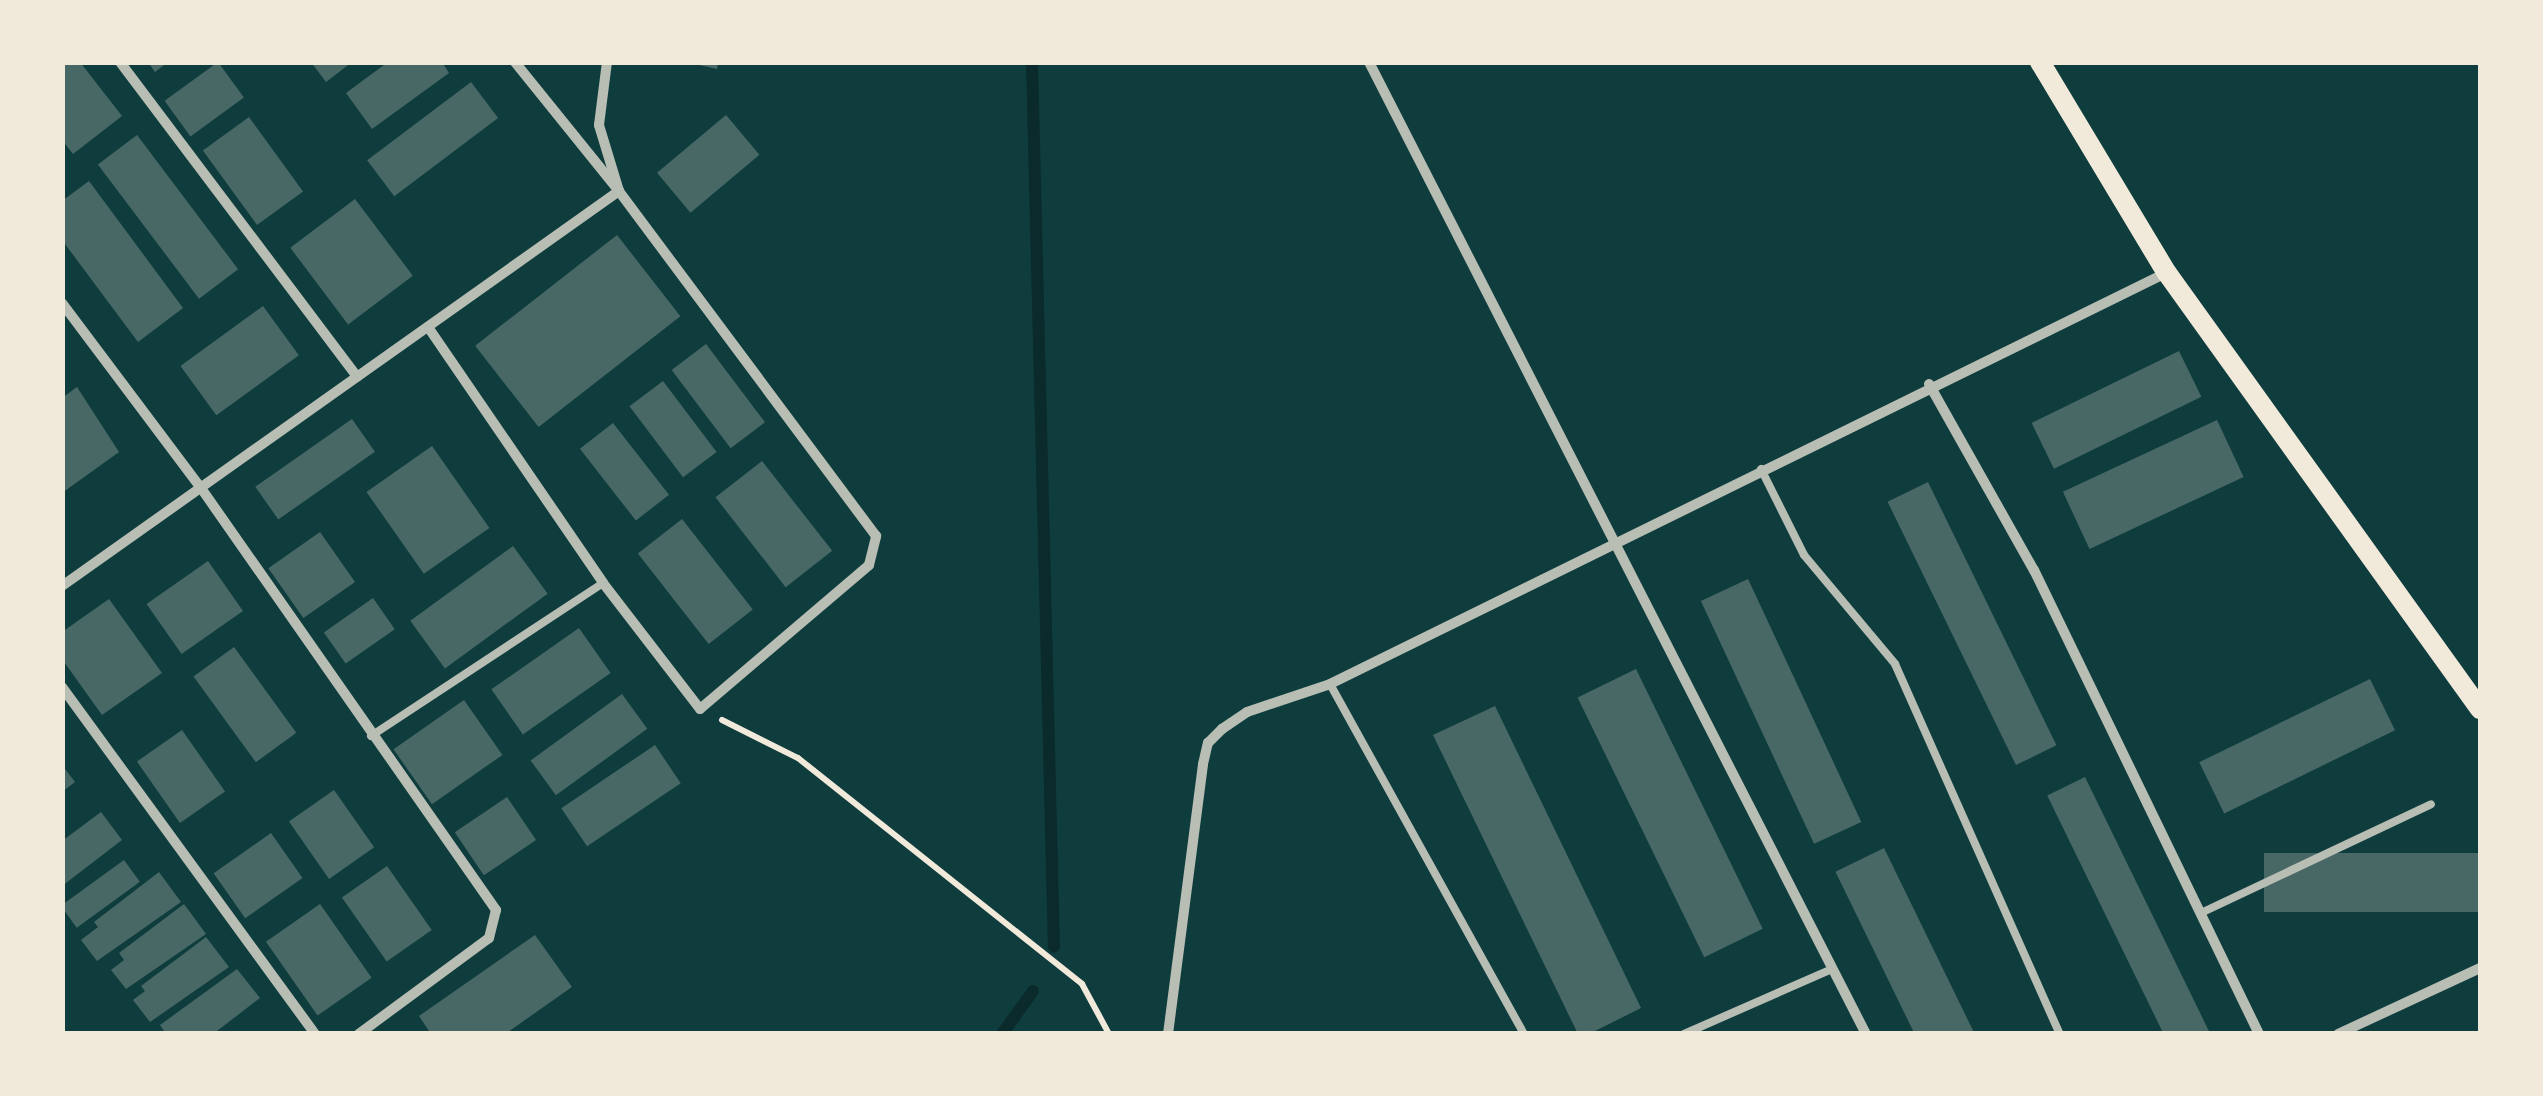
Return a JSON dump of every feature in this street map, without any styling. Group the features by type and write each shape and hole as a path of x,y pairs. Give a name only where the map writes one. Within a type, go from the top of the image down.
{"main road":[{"path":"2040,62 2168,272 2480,709"}],"street":[{"path":"120,62 357,377"},
{"path":"428,327 603,583 700,709 869,565 876,536 619,191 514,62"},
{"path":"608,62 599,125 619,191"},
{"path":"1368,62 1866,1034"},
{"path":"62,586 619,191"},
{"path":"1168,1034 1208,744 1247,712 1330,684 1929,384 2168,272"},
{"path":"62,303 201,488 496,910 489,938 359,1034"},
{"path":"1929,384 2034,570 2259,1034"},
{"path":"62,688 315,1034"},
{"path":"2338,1034 2480,968"}],"lane":[{"path":"1762,469 1804,555 1895,664 2060,1034"},
{"path":"371,736 603,583"},
{"path":"1330,684 1524,1034"},
{"path":"2203,912 2431,804"},
{"path":"1684,1034 1832,969"}],"path":[{"path":"700,709 798,758 1082,984 1109,1034"}],"building":[{"path":"62,62 80,62 122,116 73,154 62,140"},
{"path":"148,62 168,62 155,72"},
{"path":"218,62 244,98 190,136 165,101"},
{"path":"311,62 352,62 326,82"},
{"path":"388,62 442,62 449,73 372,129 346,93"},
{"path":"686,62 718,62 717,69"},
{"path":"471,82 498,118 394,196 367,160"},
{"path":"726,115 759,155 690,213 657,173"},
{"path":"249,117 303,191 257,225 203,151"},
{"path":"137,135 238,269 199,299 98,164"},
{"path":"89,181 183,308 138,342 62,240 62,201"},
{"path":"355,199 413,276 348,324 290,248"},
{"path":"617,235 680,316 539,427 475,346"},
{"path":"263,306 299,355 216,415 180,366"},
{"path":"706,344 765,422 731,448 672,370"},
{"path":"2179,351 2201,397 2054,469 2032,423"},
{"path":"663,381 717,452 683,477 629,406"},
{"path":"77,387 119,452 62,493 62,398"},
{"path":"352,419 375,452 278,519 255,487"},
{"path":"2217,420 2244,477 2090,549 2063,492"},
{"path":"613,423 669,495 636,521 580,449"},
{"path":"432,446 489,528 424,574 366,492"},
{"path":"762,461 832,551 786,587 716,497"},
{"path":"1928,482 2056,745 2016,765 1888,502"},
{"path":"682,519 753,610 709,644 638,553"},
{"path":"320,532 355,582 303,618 268,568"},
{"path":"513,546 548,594 445,668 410,621"},
{"path":"208,561 243,611 182,654 147,604"},
{"path":"1748,579 1861,822 1814,844 1701,601"},
{"path":"373,598 395,629 346,664 324,632"},
{"path":"109,599 162,673 102,715 62,659 62,632"},
{"path":"579,628 611,673 523,734 491,689"},
{"path":"234,647 296,733 256,762 194,676"},
{"path":"1636,669 1763,929 1704,957 1578,697"},
{"path":"2370,679 2395,730 2224,814 2199,762"},
{"path":"622,694 647,729 556,795 531,760"},
{"path":"464,700 502,755 432,804 394,749"},
{"path":"1495,706 1641,1008 1589,1034 1578,1034 1433,735"},
{"path":"182,730 225,791 180,823 137,762"},
{"path":"655,745 681,783 587,846 561,808"},
{"path":"62,765 75,782 62,792"},
{"path":"2085,777 2210,1033 2164,1034 2047,795"},
{"path":"334,790 374,847 329,879 289,822"},
{"path":"507,797 536,840 484,875 455,832"},
{"path":"101,812 122,840 62,886 62,841"},
{"path":"271,833 303,878 245,918 214,873"},
{"path":"1884,848 1974,1033 1915,1034 1835,872"},
{"path":"2264,853 2480,853 2480,912 2264,912"},
{"path":"124,860 140,882 77,928 62,905"},
{"path":"387,866 432,930 387,961 342,898"},
{"path":"159,872 181,902 97,961 81,940 98,927 94,922"},
{"path":"184,904 206,934 126,989 111,970 124,960 119,953"},
{"path":"320,904 372,978 318,1016 266,942"},
{"path":"535,935 572,987 505,1034 431,1034 419,1016"},
{"path":"206,937 229,967 150,1022 133,1000 145,991 141,986"},
{"path":"237,969 260,998 213,1034 166,1034 160,1025"}],"waterway":[{"path":"1032,62 1054,947"},
{"path":"1002,1034 1033,991"}]}
